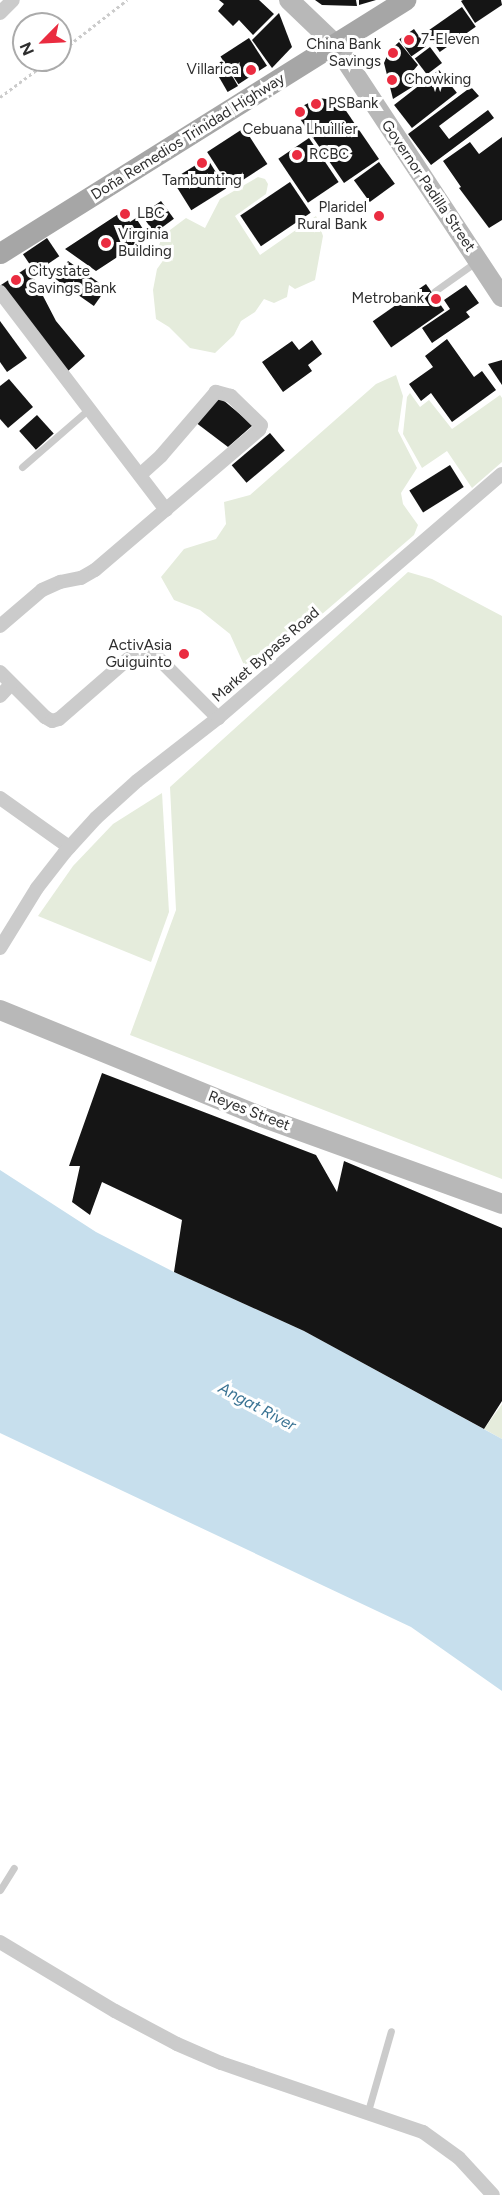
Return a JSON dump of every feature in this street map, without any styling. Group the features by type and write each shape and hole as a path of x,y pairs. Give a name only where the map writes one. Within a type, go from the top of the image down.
{"main road":[{"name":"Doña Remedios Trinidad Highway","path":"0,254 405,0"}],"street":[{"path":"0,13 13,0"},
{"name":"Governor Padilla Street","path":"289,0 335,44 502,297"},
{"path":"0,292 166,510"},
{"path":"0,626 42,590 60,582 81,578 95,570 259,430 261,425 231,396 216,392 161,456 140,475"},
{"name":"Market Bypass Road","path":"0,672 45,717 52,721 59,718 135,653 144,649 154,654 218,718 502,474"},
{"path":"0,696 11,684"},
{"path":"0,948 38,888 69,847 137,781 218,718"},
{"path":"0,798 69,847"},
{"name":"Reyes Street","path":"0,1010 262,1117 502,1204"},
{"path":"0,1942 115,2011 177,2044 222,2063 368,2111 423,2132 459,2158 493,2195"}],"lane":[{"path":"435,291 478,261"},
{"path":"22,467 89,409"},
{"path":"0,1890 14,1868"},
{"path":"368,2111 392,2031"}],"path":[{"path":"72,43 127,0"},
{"path":"0,97 34,72"}],"green space":[{"path":"258,177 265,179 268,184 266,194 235,216 260,255 316,216 323,236 315,280 295,289 289,285 287,297 274,303 264,299 255,312 241,321 234,335 215,353 190,348 169,327 156,319 153,290 157,269 167,255 158,249 162,236 186,218 205,228 220,199"},
{"path":"396,375 403,396 398,431 417,468 401,493 403,504 418,525 414,535 257,670 244,665 230,634 200,610 174,600 161,577 184,549 216,539 226,524 224,502 250,495 376,384"},
{"path":"410,393 420,407 429,400 452,429 500,395 502,398 502,462 472,488 447,451 422,468 403,434 407,397"},
{"path":"408,572 432,579 502,616 502,1179 130,1035 176,910 170,787"},
{"path":"162,793 169,912 151,962 38,916 73,866 113,824"},
{"path":"502,1404 502,1439 484,1429"}],"water":[{"name":"Angat River","path":"0,1170 96,1232 174,1272 304,1331 502,1439 502,1691 411,1627 0,1433"}],"building":[{"path":"219,0 259,0 274,14 253,35 239,20 233,26 218,11 224,4"},
{"path":"315,0 356,0 357,6 322,5"},
{"path":"359,0 376,0 359,5"},
{"path":"501,0 502,5 475,23 461,1"},
{"path":"462,7 476,27 440,52 426,32"},
{"path":"279,13 292,47 272,68 252,40"},
{"path":"414,29 426,46 411,57 399,39"},
{"path":"249,38 267,66 238,84 220,57"},
{"path":"399,42 418,65 413,71 417,84 393,99 384,63 389,51"},
{"path":"430,47 442,63 427,74 415,58"},
{"path":"223,60 238,86 228,92 213,66"},
{"path":"439,70 457,93 412,128 394,105"},
{"path":"471,87 479,96 439,126 449,139 488,110 494,118 431,165 408,134"},
{"path":"319,98 333,100 342,105 379,159 344,183 294,110"},
{"path":"244,128 267,164 231,188 207,152"},
{"path":"502,137 502,220 489,228 459,188 461,187 443,161 470,142 479,154"},
{"path":"309,138 339,182 308,203 278,159"},
{"path":"207,158 226,189 191,210 172,180"},
{"path":"379,162 395,184 370,202 354,180"},
{"path":"290,182 311,213 261,246 240,216"},
{"path":"161,201 174,219 155,233 142,215"},
{"name":"Virginia Building","path":"123,211 130,222 136,218 148,237 96,271 65,249"},
{"path":"47,238 59,256 35,272 23,254"},
{"path":"68,261 107,288 94,306 55,279"},
{"path":"28,267 56,321 85,356 68,371 1,285"},
{"path":"426,284 444,310 391,347 373,321"},
{"path":"466,285 479,303 466,312 470,317 432,343 422,328 450,309 444,300"},
{"path":"0,321 27,358 7,372 0,362"},
{"path":"447,339 474,377 482,371 496,390 452,422 431,393 421,401 409,384 433,367 425,356"},
{"path":"312,340 322,354 308,365 312,371 283,392 262,362 292,341 299,350"},
{"path":"502,360 502,385 488,364"},
{"path":"9,379 33,407 8,428 0,419 0,386"},
{"path":"217,395 253,425 228,447 195,422"},
{"path":"37,415 54,434 36,450 19,431"},
{"path":"270,433 285,451 246,483 232,465"},
{"path":"450,465 464,487 423,512 409,490"},
{"path":"102,1073 316,1155 337,1192 344,1161 502,1228 502,1401 484,1429 304,1331 174,1272 182,1220 102,1182 90,1215 72,1202 80,1166 69,1166"}],"place":[{"name":"7-Eleven","path":"409,40"},
{"name":"China Bank Savings","path":"393,53"},
{"name":"Villarica","path":"251,70"},
{"name":"Chowking","path":"392,80"},
{"name":"PSBank","path":"316,104"},
{"name":"Cebuana Lhuillier","path":"300,112"},
{"name":"RCBC","path":"297,155"},
{"name":"Tambunting","path":"202,163"},
{"name":"LBC","path":"125,214"},
{"name":"Plaridel Rural Bank","path":"379,216"},
{"name":"Virginia Building","path":"106,243"},
{"name":"Citystate Savings Bank","path":"16,280"},
{"name":"Metrobank","path":"436,299"},
{"name":"ActivAsia Guiguinto","path":"184,654"}]}
